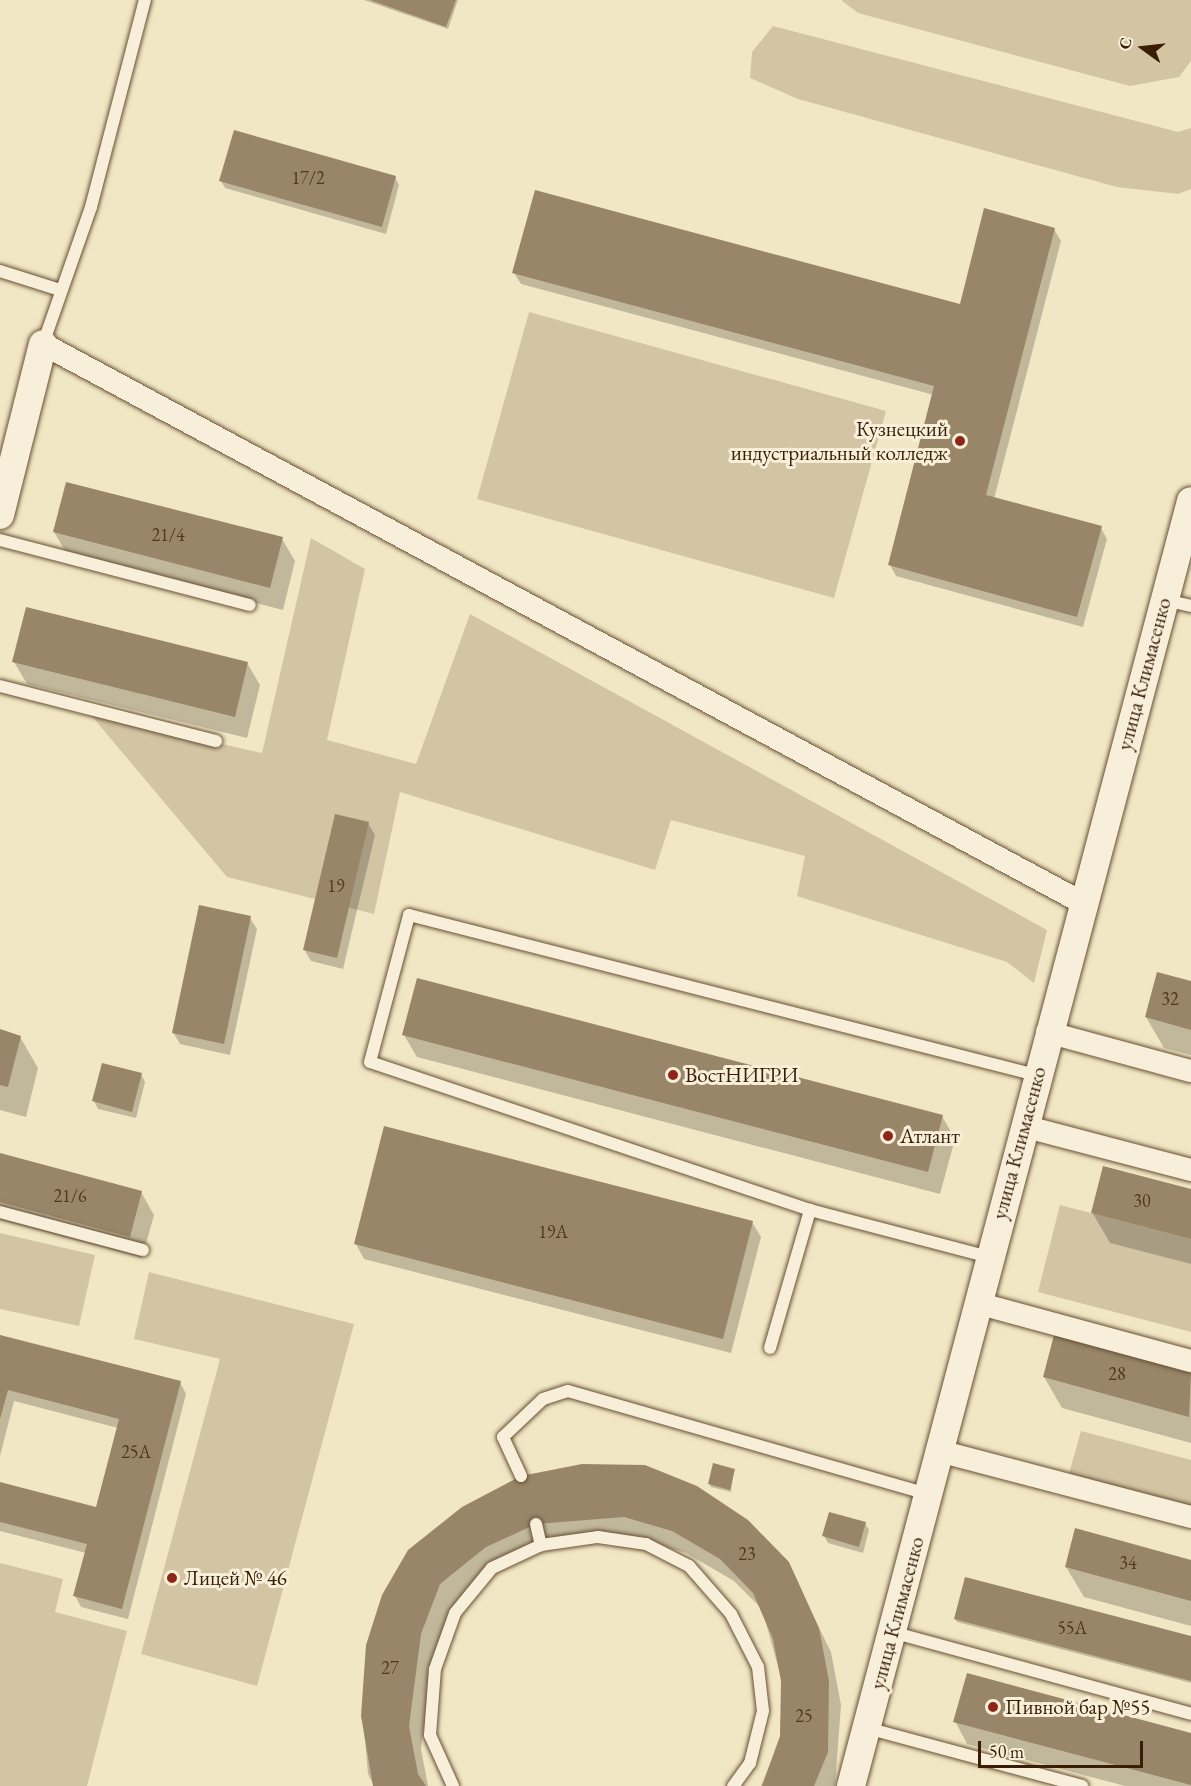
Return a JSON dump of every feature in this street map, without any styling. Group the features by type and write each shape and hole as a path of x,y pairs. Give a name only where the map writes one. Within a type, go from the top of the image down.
{"street":[{"path":"0,515 43,344 1083,903"},
{"name":"улица Климасенко","path":"851,1786 1047,1032 1083,903 1178,603 1191,501"},
{"path":"1047,1032 1191,1071"},
{"path":"1023,1126 1191,1170"},
{"path":"977,1303 1191,1361"},
{"path":"939,1451 1191,1517"}],"lane":[{"path":"43,344 90,207 145,0"},
{"path":"0,271 60,290"},
{"path":"0,540 250,605"},
{"path":"0,686 216,741"},
{"path":"989,1257 810,1210 370,1062 409,915 1036,1075"},
{"path":"770,1348 810,1210"},
{"path":"0,1212 143,1250"},
{"path":"520,1476 503,1437 543,1399 568,1392 928,1494"},
{"path":"536,1524 541,1545"},
{"path":"453,1786 430,1735 435,1669 455,1612 492,1568 541,1545 598,1537 646,1544 689,1566 731,1614 758,1667 763,1711 750,1763 733,1786"},
{"path":"892,1632 1191,1714"},
{"path":"867,1728 1082,1786"}],"shaded area":[{"path":"841,0 1191,0 1191,61 1179,77 1130,86 858,13"},
{"path":"773,26 1178,132 1191,128 1191,189 1178,194 1117,187 798,99 750,78 752,52"},
{"path":"529,312 886,411 834,598 477,499"},
{"path":"311,538 365,569 327,740 416,764 470,614 1047,930 1034,983 1007,962 797,896 805,856 671,820 655,870 400,792 374,914 227,877 90,714 262,753"},
{"path":"1060,1205 1191,1239 1191,1332 1038,1292"},
{"path":"0,1233 95,1255 79,1326 0,1309"},
{"path":"149,1272 354,1324 257,1686 141,1654 220,1359 134,1339"},
{"path":"1081,1431 1191,1460 1191,1511 1068,1477"},
{"path":"0,1563 63,1579 55,1612 127,1631 87,1786 0,1786"}],"building":[{"path":"370,0 456,0 446,27"},
{"path":"234,130 396,176 382,227 219,181"},
{"name":"Кузнецкий индустриальный колледж","path":"535,190 960,304 984,208 1055,228 986,495 1102,526 1077,617 888,565 934,386 512,273"},
{"path":"66,482 283,537 270,588 53,532"},
{"path":"26,607 248,662 235,717 12,662"},
{"path":"335,814 369,822 337,958 303,950"},
{"path":"199,905 251,916 224,1044 172,1033"},
{"path":"1157,972 1191,981 1191,1030 1145,1017"},
{"name":"ВостНИГРИ","path":"417,978 943,1115 928,1172 402,1035"},
{"path":"0,1029 21,1036 8,1087 0,1085"},
{"path":"102,1063 142,1073 132,1112 92,1101"},
{"path":"384,1126 753,1221 723,1339 354,1244"},
{"path":"0,1153 142,1191 130,1237 0,1202"},
{"path":"1103,1166 1191,1189 1191,1239 1091,1213"},
{"path":"0,1335 181,1381 122,1609 73,1596 87,1544 0,1522 0,1482 96,1507 119,1419 8,1390 0,1419"},
{"path":"1054,1335 1191,1372 1189,1417 1043,1377"},
{"path":"713,1463 735,1469 730,1490 708,1484"},
{"path":"582,1464 645,1465 697,1486 748,1520 789,1562 819,1628 829,1681 828,1752 814,1786 762,1786 780,1736 781,1681 773,1639 753,1593 720,1559 672,1531 624,1517 536,1524 486,1547 440,1584 421,1634 409,1726 418,1774 426,1786 373,1786 361,1716 366,1645 382,1595 408,1550 462,1507 521,1476"},
{"path":"829,1512 866,1522 859,1547 822,1536"},
{"path":"1075,1528 1191,1560 1191,1601 1065,1567"},
{"path":"965,1577 1191,1636 1191,1681 954,1619"},
{"path":"967,1673 1191,1733 1191,1785 953,1722"}],"place":[{"name":"Кузнецкий индустриальный колледж","path":"960,441"},
{"name":"ВостНИГРИ","path":"673,1075"},
{"name":"Атлант","path":"888,1136"},
{"name":"Лицей № 46","path":"172,1578"},
{"name":"Пивной бар №55","path":"993,1707"}]}
